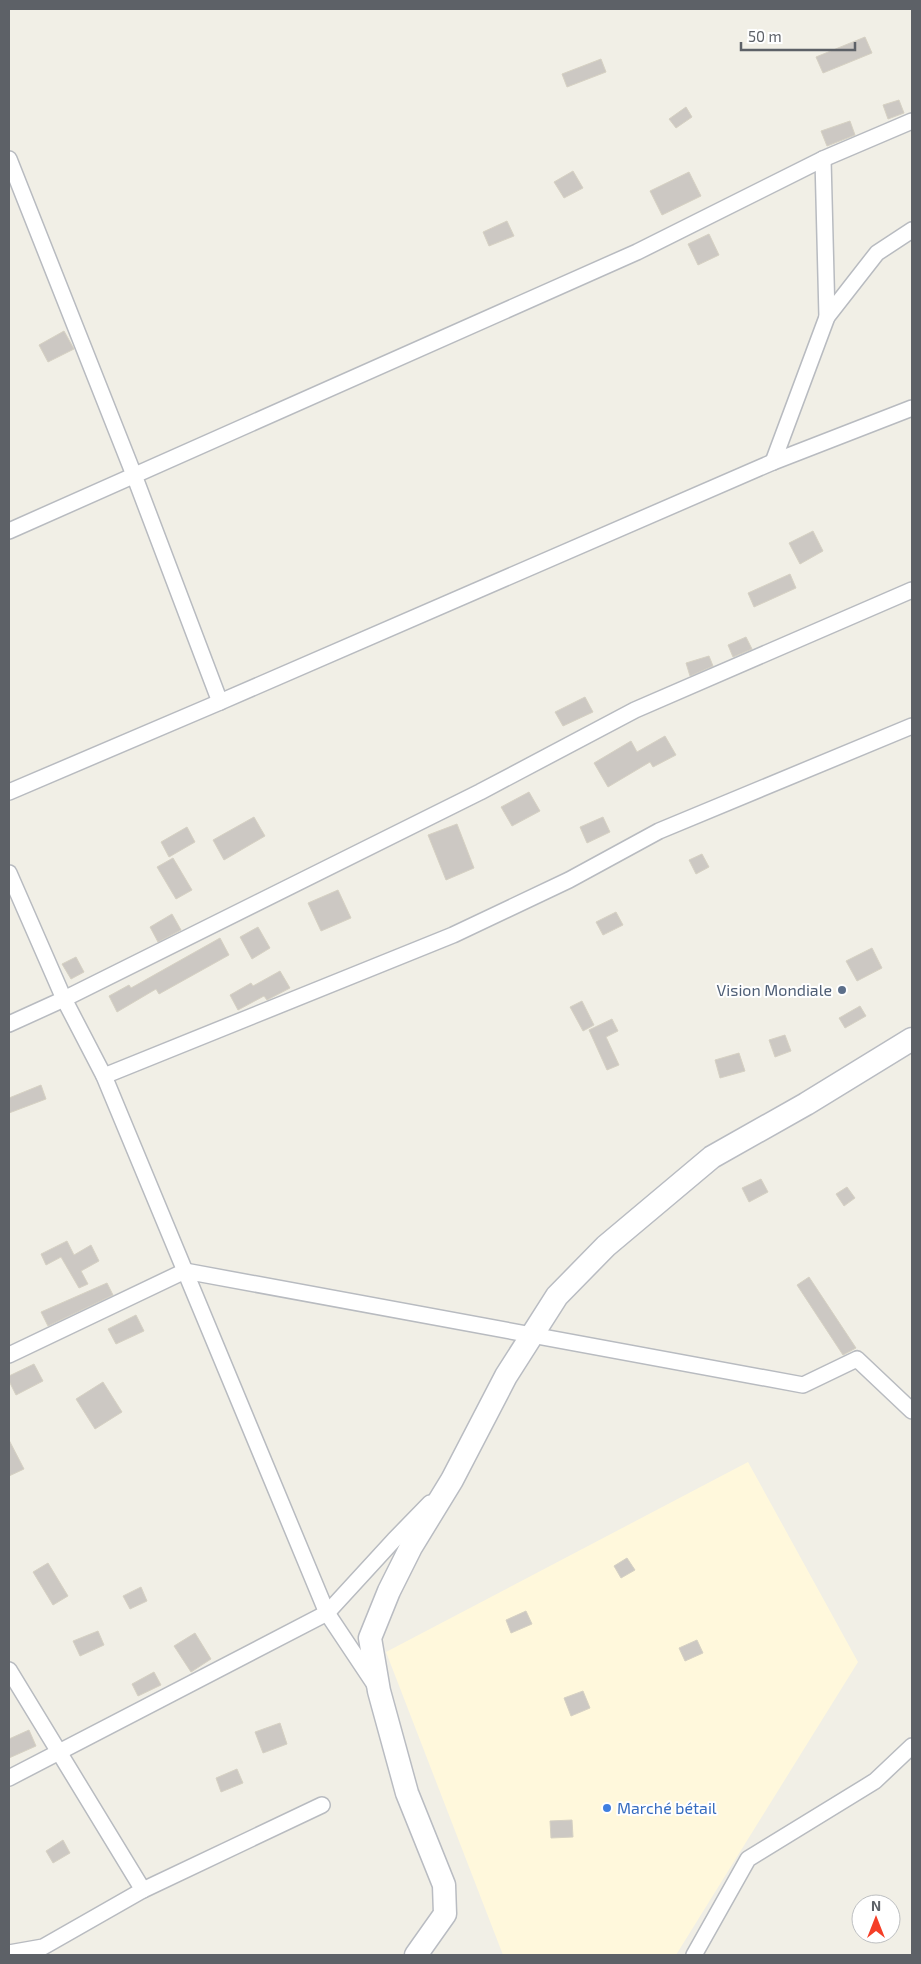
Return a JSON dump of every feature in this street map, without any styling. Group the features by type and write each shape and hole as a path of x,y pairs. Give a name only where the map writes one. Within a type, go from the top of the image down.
{"street":[{"path":"9,531 637,252 823,159 912,121"},
{"path":"9,159 134,475 220,702"},
{"path":"823,159 827,317"},
{"path":"773,462 827,317 877,253 912,230"},
{"path":"9,792 773,462 912,408"},
{"path":"9,1024 64,999 480,792 635,710 912,590"},
{"path":"104,1076 453,935 569,880 659,830 912,726"},
{"path":"9,873 64,999 104,1076 327,1613 379,1691"},
{"path":"416,1955 445,1914 444,1885 407,1793 379,1691 370,1638 389,1591 411,1547 452,1480 506,1376 532,1335 558,1296 606,1246 712,1157 806,1104 912,1039"},
{"path":"9,1355 185,1271 803,1385 858,1359 912,1411"},
{"path":"9,1778 327,1613 452,1480"},
{"path":"9,1670 143,1890"},
{"path":"694,1955 748,1859 875,1781 912,1746"},
{"path":"9,1953 43,1947 143,1890 322,1805"}],"shaded area":[{"name":"Marché bétail","path":"748,1462 858,1662 676,1955 503,1955 386,1652"}],"building":[{"path":"865,37 872,53 823,73 816,57"},
{"path":"601,59 606,72 567,87 562,74"},
{"path":"899,100 904,113 888,119 883,105"},
{"path":"686,107 692,117 676,128 669,119"},
{"path":"850,121 855,135 827,146 821,131"},
{"path":"573,171 583,188 564,198 554,182"},
{"path":"689,172 701,196 662,215 650,191"},
{"path":"507,221 514,236 489,246 483,232"},
{"path":"709,234 719,255 698,265 688,244"},
{"path":"64,331 74,349 48,362 39,345"},
{"path":"813,531 823,551 800,564 789,543"},
{"path":"790,574 796,588 754,607 748,593"},
{"path":"746,637 752,649 733,657 728,645"},
{"path":"709,656 713,666 690,676 686,663"},
{"path":"585,697 593,712 563,726 555,712"},
{"path":"665,736 676,755 653,767 650,762 608,787 594,763 631,741 637,752"},
{"path":"529,792 540,811 512,826 501,807"},
{"path":"254,817 265,836 224,860 213,840"},
{"path":"603,817 610,832 587,843 580,827"},
{"path":"457,824 474,868 446,880 428,835"},
{"path":"187,827 195,842 169,857 161,842"},
{"path":"702,854 709,867 696,874 689,860"},
{"path":"173,858 192,890 176,899 157,867"},
{"path":"338,890 351,918 321,931 308,903"},
{"path":"616,912 623,925 603,935 596,922"},
{"path":"172,914 181,930 158,942 150,927"},
{"path":"258,927 270,948 252,959 240,937"},
{"path":"220,938 229,955 159,994 156,989 117,1012 109,996 129,985 131,988"},
{"path":"872,948 882,968 857,981 846,961"},
{"path":"76,957 84,972 71,979 62,964"},
{"path":"280,971 290,988 267,1000 264,996 238,1010 230,995 251,983 253,986"},
{"path":"582,1001 594,1025 583,1031 570,1007"},
{"path":"860,1006 866,1016 845,1028 839,1018"},
{"path":"612,1019 618,1031 606,1037 619,1065 607,1070 589,1030"},
{"path":"785,1035 791,1051 775,1057 769,1040"},
{"path":"739,1053 745,1071 720,1078 715,1060"},
{"path":"41,1085 46,1099 9,1113 9,1098"},
{"path":"761,1179 768,1192 749,1202 742,1188"},
{"path":"847,1187 855,1198 844,1206 836,1194"},
{"path":"67,1241 74,1255 91,1245 99,1261 81,1271 88,1284 79,1288 61,1257 46,1265 41,1254"},
{"path":"809,1277 856,1348 843,1355 797,1285"},
{"path":"107,1283 113,1295 48,1326 41,1312"},
{"path":"136,1315 144,1331 116,1344 108,1329"},
{"path":"34,1364 43,1381 16,1395 9,1381 9,1376"},
{"path":"103,1382 122,1412 95,1429 76,1399"},
{"path":"9,1440 24,1469 9,1476"},
{"path":"627,1558 635,1570 621,1578 614,1566"},
{"path":"48,1563 68,1596 53,1605 33,1572"},
{"path":"141,1587 147,1601 130,1609 123,1596"},
{"path":"526,1611 532,1624 511,1633 506,1620"},
{"path":"98,1631 104,1645 80,1656 73,1641"},
{"path":"195,1633 211,1659 191,1672 174,1646"},
{"path":"697,1640 703,1653 685,1661 679,1648"},
{"path":"154,1672 161,1685 138,1696 132,1684"},
{"path":"583,1691 590,1708 571,1716 564,1698"},
{"path":"280,1723 287,1744 263,1753 255,1732"},
{"path":"29,1730 36,1746 9,1758 9,1739"},
{"path":"237,1769 243,1783 221,1792 216,1778"},
{"path":"572,1820 573,1837 551,1838 550,1821"},
{"path":"63,1840 70,1853 53,1863 46,1851"}],"place":[{"name":"Vision Mondiale","path":"842,990"},
{"name":"Marché bétail","path":"607,1808"}]}
